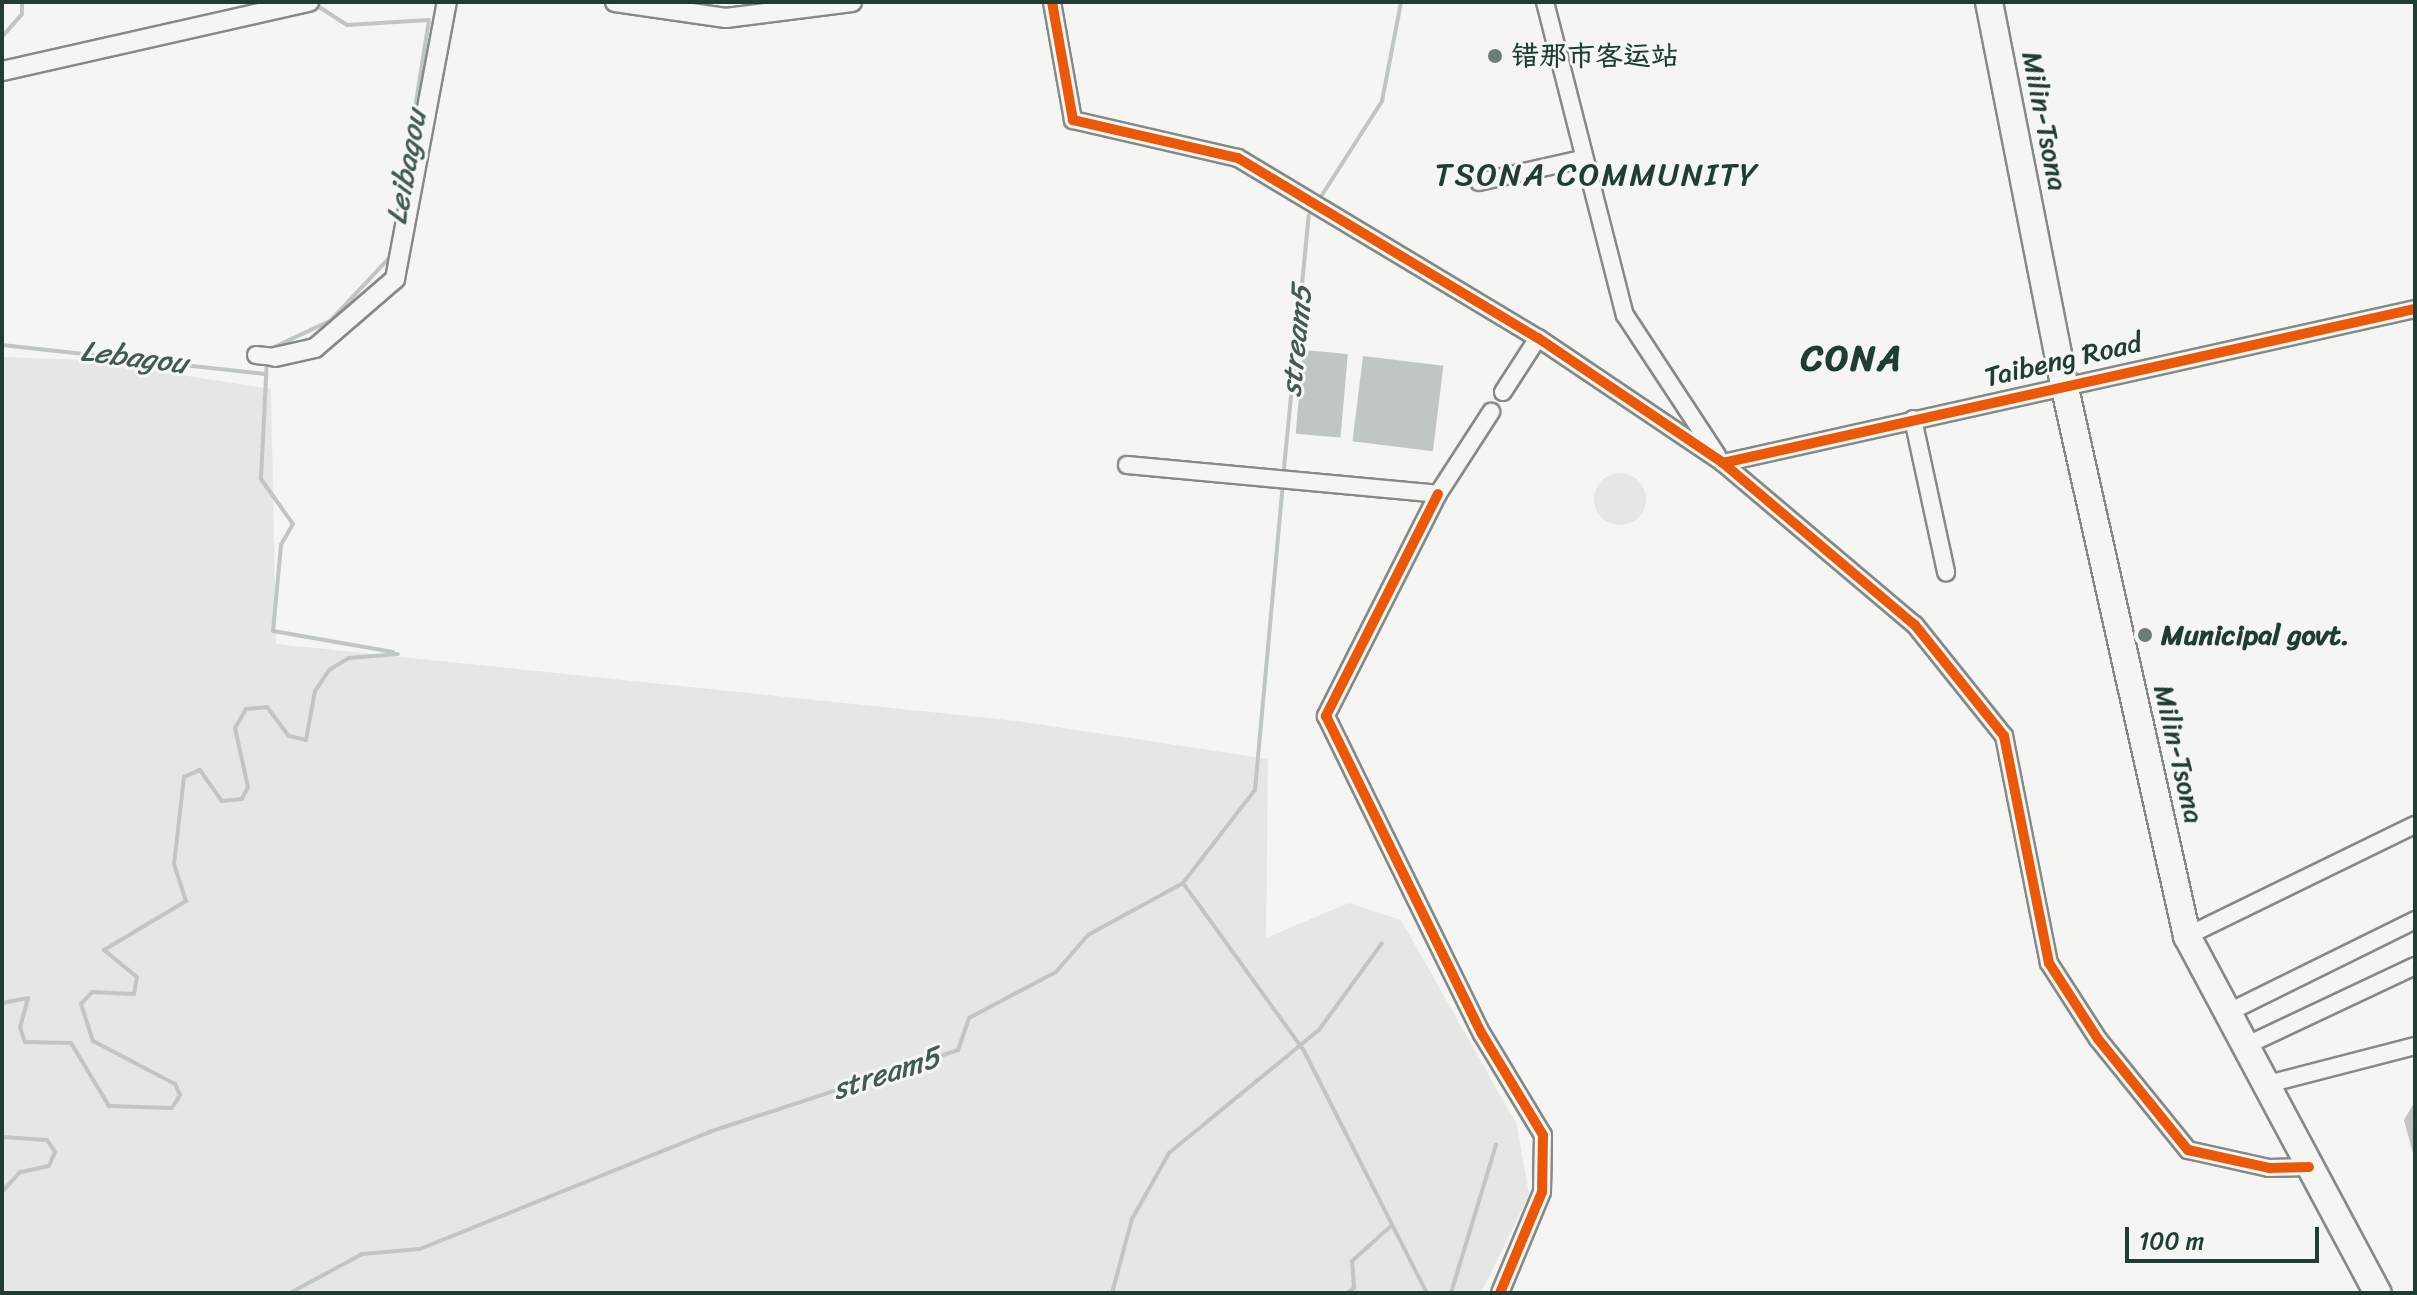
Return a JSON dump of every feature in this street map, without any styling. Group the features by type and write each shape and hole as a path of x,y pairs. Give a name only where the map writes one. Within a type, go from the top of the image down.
{"highway":[{"name":"Milin-Tsona","path":"1989,2 2064,384 2187,936 2225,1014 2378,1293"}],"street":[{"path":"2,71 309,2"},
{"path":"256,355 275,357 315,348 395,279 447,2"},
{"path":"615,2 726,18 852,2"},
{"path":"1052,2 1073,120 1238,158 1538,338 1723,463 1915,625 2004,736 2049,963 2166,1131 2188,1150 2269,1168 2309,1167"},
{"path":"1545,2 1582,159 1625,315 1723,463"},
{"path":"1479,182 1582,159"},
{"name":"Taibeng Road","path":"1723,463 2064,384 2415,309"},
{"path":"1503,392 1538,338"},
{"path":"1491,412 1438,494 1326,716 1482,1034 1543,1135 1542,1192 1500,1293"},
{"path":"1913,419 1946,572"},
{"path":"1127,465 1438,494"},
{"path":"2187,936 2415,825"},
{"path":"2225,1014 2415,920"},
{"path":"2243,1047 2415,966"},
{"path":"2264,1085 2415,1046"}],"shaded area":[{"path":"1303,350 1348,354 1341,438 1296,434"},
{"path":"1363,356 1443,366 1433,451 1353,441"},
{"path":"2,357 86,360 271,389 276,644 1017,721 1268,759 1266,938 1349,903 1401,920 1517,1125 1529,1195 1481,1293 2,1293"},
{"path":"1620,473 1639,480 1646,499 1639,518 1620,525 1601,518 1594,499 1601,480"},
{"path":"2415,1101 2415,1161 2404,1120"}],"waterway":[{"path":"2,37 22,14 22,2"},
{"name":"stream5","path":"1322,195 1382,101 1401,2"},
{"name":"Leibagou","path":"313,3 347,25 429,20 397,221"},
{"name":"stream5","path":"1284,468 1309,215"},
{"name":"Leibagou","path":"268,350 330,321 390,257"},
{"name":"Lebagou","path":"2,345 265,374"},
{"path":"267,359 261,479 293,524 281,545 273,631 393,652"},
{"name":"stream5","path":"290,1293 362,1254 420,1249 709,1132 958,1050 969,1018 1056,972 1088,935 1183,883 1255,790 1282,491"},
{"path":"2,1003 28,998 20,1027 25,1042 71,1043 109,1106 172,1108 180,1095 175,1084 93,1041 81,1004 92,992 134,994 137,977 104,950 186,901 174,864 184,777 200,770 222,801 242,799 248,787 235,728 246,709 267,707 289,736 306,740 315,691 329,670 349,658 398,654"},
{"path":"1183,883 1304,1051 1427,1293"},
{"path":"1112,1293 1132,1219 1169,1153 1319,1030 1382,943"},
{"path":"2,1137 47,1140 55,1152 49,1166 20,1172 2,1192"},
{"path":"1451,1293 1496,1145"},
{"path":"1347,1293 1354,1288 1352,1261 1391,1226"}],"cycle path":[{"path":"1052,2 1073,120 1238,158 1538,338 1723,463 1915,625 2004,736 2049,963 2098,1039 2188,1150 2269,1168 2309,1167"},
{"path":"1723,463 2415,309"},
{"path":"1438,494 1326,716 1482,1034 1543,1135 1542,1192 1500,1293"}],"place":[{"name":"错那市客运站","path":"1495,56"},
{"name":"Municipal govt.","path":"2145,635"}],"district":[{"name":"TSONA COMMUNITY","path":"1597,175"},
{"name":"CONA","path":"1852,359"}]}
